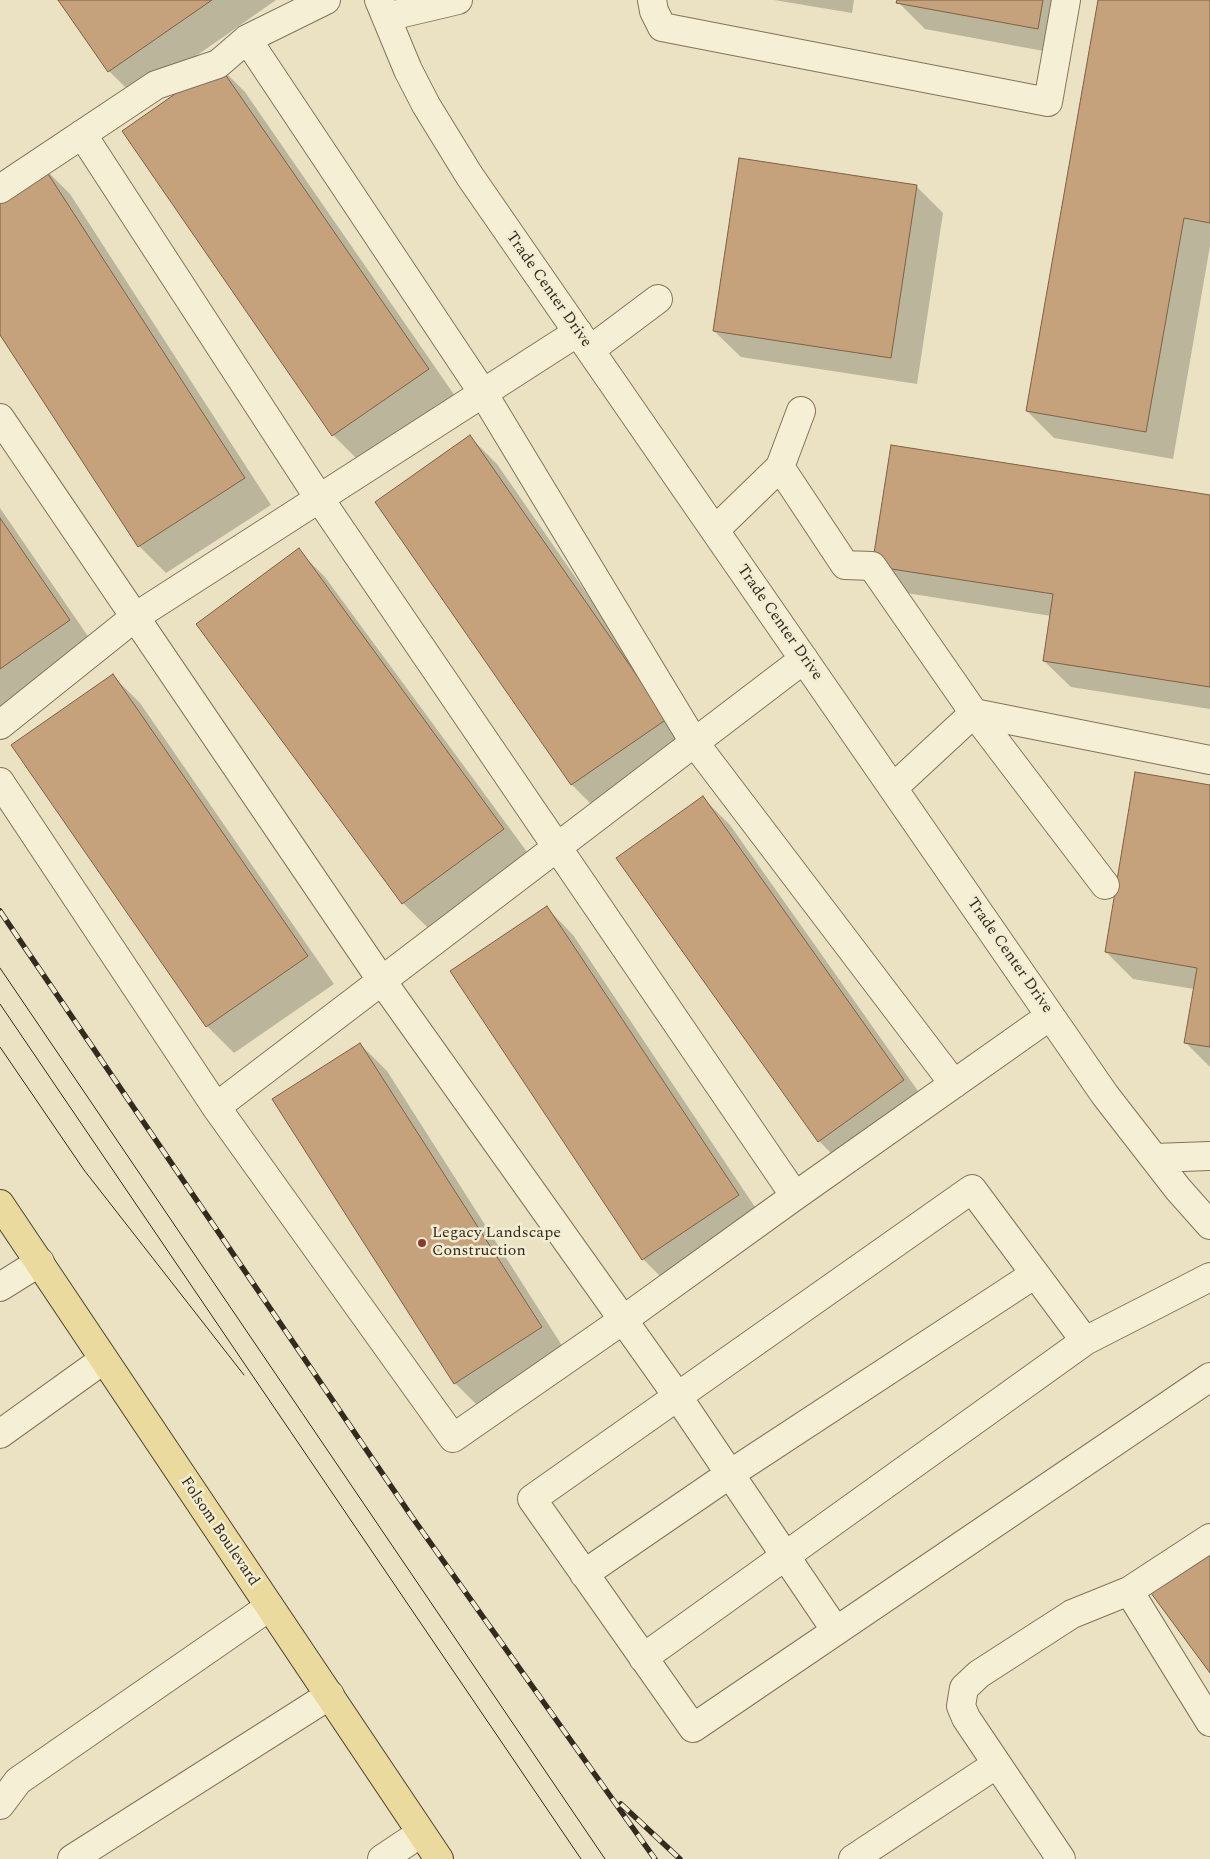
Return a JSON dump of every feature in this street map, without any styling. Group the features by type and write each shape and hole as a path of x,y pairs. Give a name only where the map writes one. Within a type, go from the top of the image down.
{"main road":[{"name":"Folsom Boulevard","path":"0,1204 439,1859"}],"street":[{"path":"0,189 156,85 218,64 247,39 326,0"},
{"path":"383,8 458,0"},
{"path":"652,0 654,11 662,27 1048,102 1066,0"},
{"name":"Trade Center Drive","path":"383,8 408,70 426,105 469,174 1105,1095 1210,1225"},
{"path":"247,39 483,393 694,742 954,1084"},
{"path":"82,134 319,498 795,1196"},
{"path":"0,725 135,617 483,393 584,341 658,299"},
{"path":"715,530 780,467 801,411"},
{"path":"0,418 382,981 678,1397 836,1631"},
{"path":"780,467 845,565 872,566 974,713 1105,885"},
{"path":"216,1107 804,659"},
{"path":"974,713 1210,760"},
{"path":"893,788 974,713"},
{"path":"0,782 216,1107 453,1438 623,1320 1050,1016"},
{"path":"1154,1158 1210,1156"},
{"path":"1085,1341 972,1189 532,1499 693,1728 1210,1377"},
{"path":"0,1287 40,1262"},
{"path":"584,1574 730,1474 1035,1274"},
{"path":"643,1658 1085,1341 1210,1277"},
{"path":"0,1434 103,1360"},
{"path":"1061,1859 966,1718 961,1706 964,1688 979,1674 1072,1614 1129,1592 1210,1538"},
{"path":"1129,1592 1210,1722"},
{"path":"0,1805 18,1781 269,1607"},
{"path":"72,1859 330,1695"},
{"path":"853,1859 997,1764"},
{"path":"382,1859 421,1833"}],"building":[{"path":"58,0 212,0 108,72"},
{"path":"897,0 1043,0 1038,29 896,3"},
{"path":"1098,0 1210,0 1210,223 1184,218 1146,432 1026,411"},
{"path":"218,64 429,369 332,436 122,131"},
{"path":"739,158 917,185 891,358 713,331"},
{"path":"43,166 245,478 138,547 0,335 0,194"},
{"path":"470,435 667,719 571,785 375,502"},
{"path":"891,445 1210,495 1210,687 1043,661 1053,594 872,566"},
{"path":"0,518 70,620 0,669"},
{"path":"299,548 504,829 402,904 196,624"},
{"path":"113,674 308,956 206,1027 11,745"},
{"path":"1135,772 1210,785 1210,1047 1184,1043 1197,968 1105,952"},
{"path":"703,796 904,1080 818,1142 616,858"},
{"path":"547,906 739,1195 642,1260 450,971"},
{"path":"360,1043 542,1327 454,1384 272,1099"},
{"path":"1210,1543 1210,1673 1148,1589"}],"tram line":[{"path":"0,968 605,1859"},
{"path":"0,1004 581,1859"},
{"path":"0,1047 84,1170 244,1375"}],"railway":[{"path":"0,911 412,1517 655,1859"},
{"path":"621,1804 680,1859"}],"place":[{"name":"Legacy Landscape Construction","path":"422,1243"}]}
